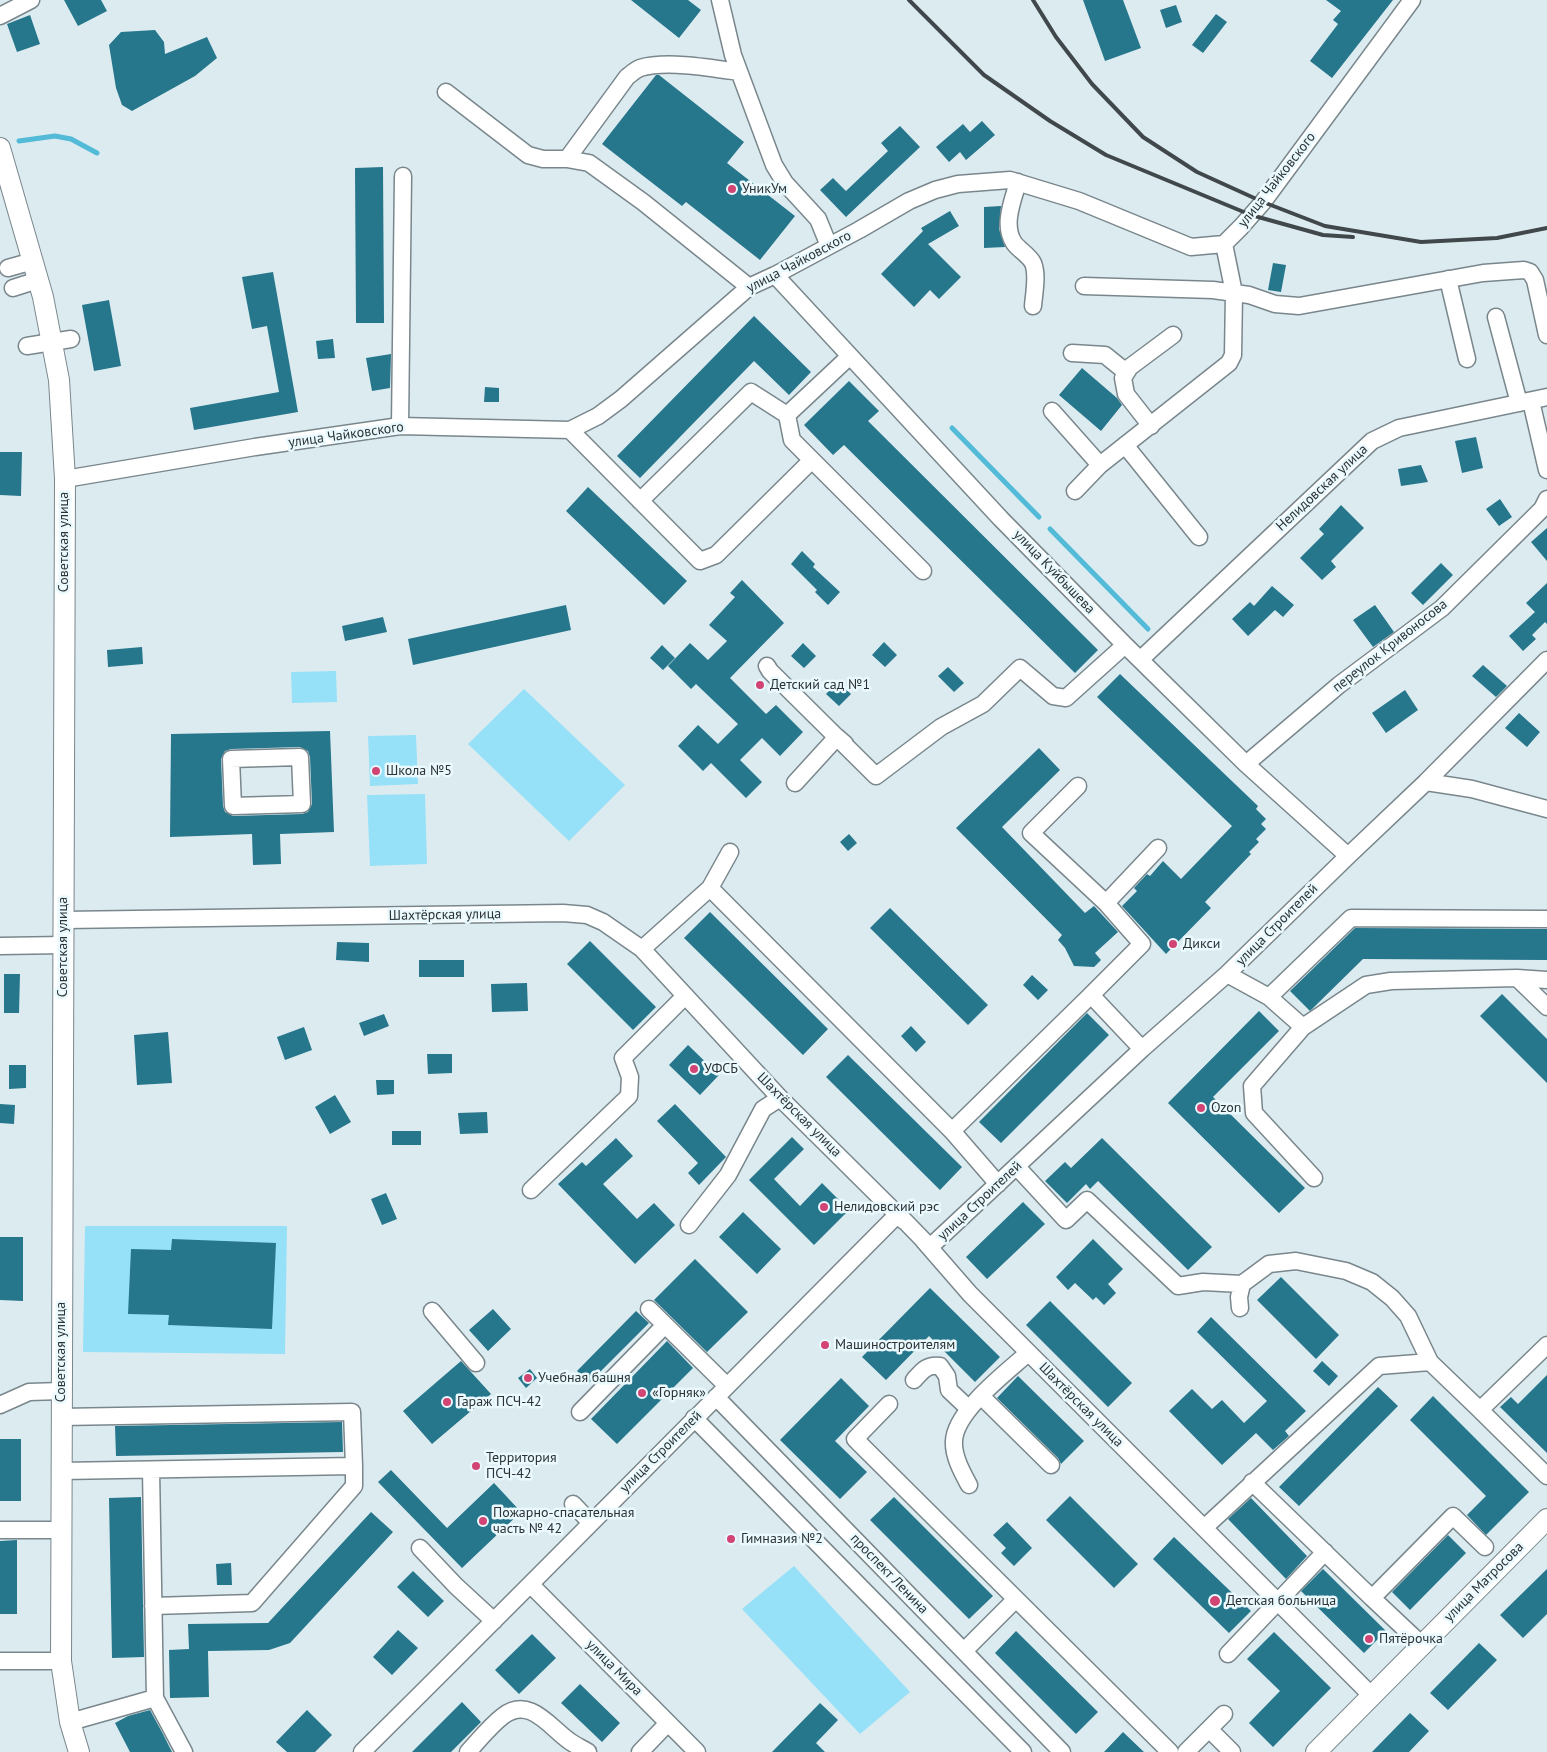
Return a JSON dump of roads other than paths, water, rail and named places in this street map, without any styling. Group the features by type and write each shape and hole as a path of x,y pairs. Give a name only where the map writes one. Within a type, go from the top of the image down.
{"main road":[{"name":"Советская улица","path":"0,148 38,280 62,341 59,380 65,479 61,1661 70,1722 79,1752"},
{"name":"улица Матросова","path":"1316,1752 1547,1519"}],"street":[{"path":"0,16 31,0"},
{"path":"720,0 739,72 774,165 785,183 818,219 829,246"},
{"name":"улица Чайковского","path":"65,479 255,447 400,426 570,430 598,416 621,398 749,287 829,246 909,201 935,190 958,184 1010,180 1079,201 1191,247 1224,244 1263,202 1412,0"},
{"path":"567,158 627,77 637,70 650,66 674,65 739,72"},
{"path":"446,92 528,154 542,159 567,158 589,163 642,202 749,287"},
{"path":"400,426 403,176"},
{"path":"1018,182 1010,209 1010,231 1015,244 1030,259 1034,266 1034,306"},
{"path":"1075,490 1100,465 1229,363 1233,355 1234,293 1224,244"},
{"path":"8,268 33,261"},
{"path":"1084,286 1213,290 1249,295 1275,304 1299,306 1448,279 1510,270 1524,270 1530,272 1535,280 1547,335"},
{"name":"улица Куйбышева","path":"775,275 1002,519 1125,645 1246,764 1348,856"},
{"path":"1448,279 1467,359"},
{"path":"13,288 38,280"},
{"path":"1496,317 1532,400 1547,470"},
{"path":"1150,426 1126,394 1123,378 1130,367 1173,336"},
{"path":"27,346 62,341"},
{"path":"1072,353 1105,355 1126,372"},
{"path":"788,415 850,356"},
{"path":"640,502 751,392 788,415 792,440 923,571"},
{"name":"Нелидовская улица","path":"1141,659 1372,441 1399,428 1532,400"},
{"path":"1052,411 1100,465"},
{"path":"570,430 700,561 716,555 812,460"},
{"path":"1125,445 1199,537"},
{"name":"переулок Кривоносова","path":"1246,764 1339,685 1442,608 1542,509 1547,498"},
{"path":"767,666 770,672 876,776 941,727 982,704 1020,668 1053,696 1066,698 1125,645"},
{"name":"улица Строителей","path":"362,1752 898,1214 930,1247 1142,1049 1227,974 1426,782 1547,660"},
{"path":"795,783 837,738"},
{"path":"300,757 302,804 233,806 231,759 300,757"},
{"path":"1426,782 1472,789 1547,810"},
{"path":"952,1131 1142,944 1106,903 1031,833 1078,786"},
{"path":"1106,903 1158,848"},
{"path":"642,949 710,888 730,852"},
{"path":"710,888 952,1131 998,1184"},
{"name":"Шахтёрская улица","path":"64,920 563,912 587,915 602,922 642,949 780,1098 898,1214"},
{"path":"1269,997 1351,918 1547,919"},
{"path":"0,946 64,945"},
{"path":"1227,974 1269,997 1303,1027"},
{"path":"1518,978 1547,1007"},
{"path":"1314,1178 1254,1113 1252,1086 1303,1027 1366,985 1391,981 1518,978 1547,980"},
{"path":"1091,995 1142,1049"},
{"path":"531,1190 629,1096 630,1077 623,1058 685,996"},
{"path":"689,1225 728,1175 763,1109 780,1098"},
{"path":"1017,1167 1066,1220 1086,1200 1178,1286 1203,1282 1242,1284 1269,1264 1296,1261 1346,1271 1372,1282 1392,1298 1408,1316 1430,1362 1547,1476"},
{"name":"Шахтёрская улица","path":"930,1247 970,1294 1028,1353 1372,1696"},
{"path":"1240,1308 1239,1297 1242,1284"},
{"name":"проспект Ленина","path":"649,1310 665,1325 722,1392 964,1651 1062,1752"},
{"path":"432,1311 476,1363"},
{"path":"580,1412 665,1325"},
{"path":"1480,1410 1547,1346"},
{"path":"969,1485 958,1462 954,1441 956,1432 968,1408 1028,1353"},
{"path":"1204,1528 1379,1366 1430,1362"},
{"path":"914,1380 927,1367 933,1365 940,1366 947,1376 949,1390 968,1408"},
{"path":"0,1405 29,1392 61,1391"},
{"path":"982,1396 1051,1465"},
{"path":"889,1404 855,1439 1170,1752"},
{"path":"61,1417 352,1412 354,1486 252,1603 153,1606"},
{"name":"проспект Ленина","path":"694,1418 1023,1752"},
{"path":"61,1471 354,1466"},
{"path":"151,1470 155,1698 184,1752"},
{"path":"1252,1482 1422,1646"},
{"path":"573,1504 591,1523"},
{"path":"1372,1598 1453,1516 1486,1547"},
{"path":"0,1530 61,1530"},
{"path":"420,1548 456,1586 494,1621"},
{"path":"1228,1654 1325,1552"},
{"name":"улица Мира","path":"531,1584 697,1752"},
{"path":"964,1651 1016,1600"},
{"path":"0,1661 61,1661"},
{"path":"70,1722 155,1698"},
{"path":"468,1752 503,1716 514,1710 526,1709 536,1714 568,1740 588,1752"},
{"path":"1186,1752 1224,1714"},
{"path":"640,1752 668,1723"},
{"path":"1209,1729 1232,1752"}],"waterway":[{"path":"19,141 55,136 71,139 97,153"},
{"path":"952,428 1039,517"},
{"path":"1050,529 1148,629"}],"railway":[{"path":"909,0 984,75 1050,121 1106,155 1251,215 1323,235 1353,237"},
{"path":"1033,0 1056,37 1092,84 1143,137 1197,172 1263,202 1325,226 1421,242 1497,238 1547,228"}],"place":[{"name":"УникУм","path":"732,189"},
{"name":"Детский сад №1","path":"760,685"},
{"name":"Школа №5","path":"376,771"},
{"name":"Дикси","path":"1173,944"},
{"name":"УФСБ","path":"694,1069"},
{"name":"Ozon","path":"1201,1108"},
{"name":"Нелидовский рэс","path":"824,1207"},
{"name":"Машиностроителям","path":"825,1345"},
{"name":"Учебная башня","path":"528,1378"},
{"name":"«Горняк»","path":"642,1393"},
{"name":"Гараж ПСЧ-42","path":"447,1402"},
{"name":"Территория ПСЧ-42","path":"476,1466"},
{"name":"Пожарно-спасательная часть № 42","path":"483,1521"},
{"name":"Гимназия №2","path":"731,1539"},
{"name":"Детская больница","path":"1215,1601"},
{"name":"Пятёрочка","path":"1369,1639"}]}
